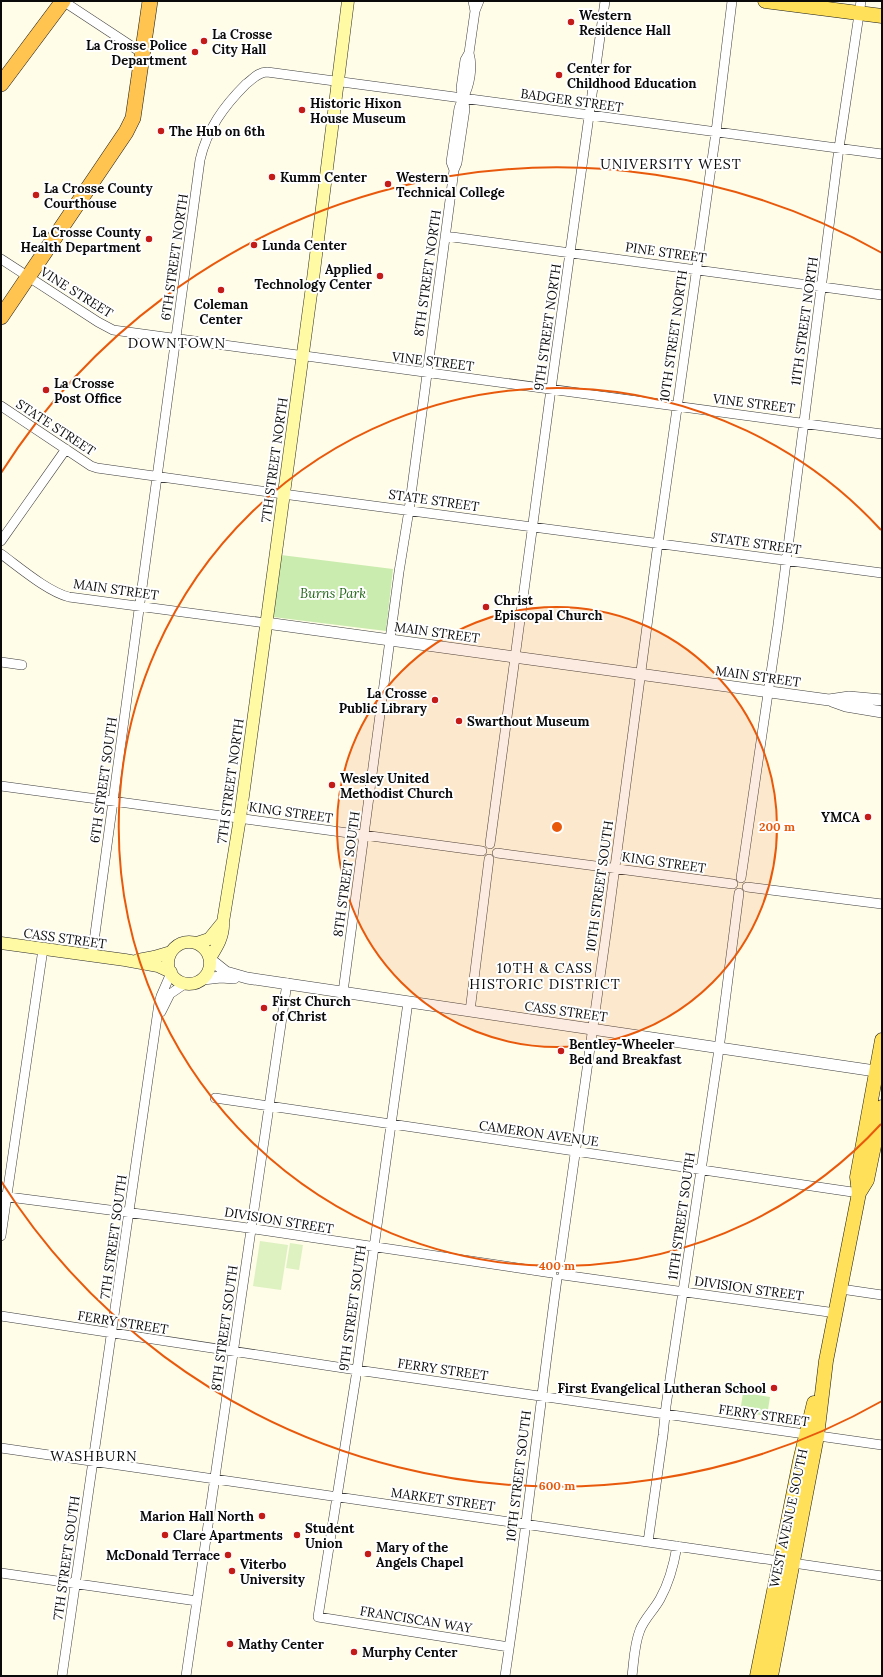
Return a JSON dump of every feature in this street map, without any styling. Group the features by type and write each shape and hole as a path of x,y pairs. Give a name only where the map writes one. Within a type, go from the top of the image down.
{"highway":[{"path":"1,84 63,1"},
{"path":"1,317 126,132 132,118 150,1"}],"main road":[{"name":"7TH STREET NORTH","path":"210,959 222,935 240,818 303,356 348,1"},
{"path":"765,1 860,7 882,16"},
{"name":"7TH STREET NORTH","path":"197,943 210,939 223,922"},
{"path":"184,942 197,943 204,947 210,959 209,970 203,979 195,983 186,983 177,980 171,973 168,963 171,952 184,942"},
{"name":"CASS STREET","path":"1,943 125,960 158,966 171,973"},
{"name":"CASS STREET","path":"125,960 154,957 171,952"},
{"name":"WEST AVENUE SOUTH","path":"757,1676 786,1561 841,1289 859,1193 857,1177 879,1071 882,1040"},
{"name":"WEST AVENUE SOUTH","path":"859,1193 867,1180 882,1107"},
{"name":"WEST AVENUE SOUTH","path":"772,1676 786,1561"}],"street":[{"path":"63,1 142,53"},
{"name":"8TH STREET NORTH","path":"473,1 475,11"},
{"name":"8TH STREET NORTH","path":"391,640 426,373 446,236 454,170 451,162 458,108 464,98 461,88 465,60 469,53 475,11 479,1"},
{"name":"9TH STREET NORTH","path":"516,657 551,389 605,1"},
{"name":"10TH STREET NORTH","path":"641,674 716,132 732,1"},
{"name":"11TH STREET NORTH","path":"767,692 822,287 839,148 860,7"},
{"name":"BADGER STREET","path":"259,73 267,72 338,81 882,154"},
{"name":"6TH STREET NORTH","path":"140,607 200,160 212,127 223,110 236,94 259,73"},
{"name":"PINE STREET","path":"446,236 882,295"},
{"name":"VINE STREET","path":"1,259 106,327 121,331 882,434"},
{"name":"STATE STREET","path":"1,406 91,466 283,494 882,573"},
{"path":"1,541 66,449"},
{"name":"MAIN STREET","path":"1,554 36,579 64,596 829,700 848,697 882,700"},
{"name":"6TH STREET SOUTH","path":"92,956 140,607"},
{"name":"8TH STREET SOUTH","path":"343,992 391,640"},
{"path":"490,844 516,657"},
{"path":"1,662 22,665"},
{"name":"10TH STREET SOUTH","path":"505,1676 526,1524 541,1395 593,1029 641,674"},
{"path":"741,878 767,692"},
{"path":"829,700 846,706 882,712"},
{"name":"KING STREET","path":"1,786 482,851"},
{"path":"489,859 485,857 482,851 486,845 490,844"},
{"path":"489,859 495,857 497,853 495,846 490,844"},
{"name":"KING STREET","path":"497,853 733,884"},
{"path":"470,1011 489,859"},
{"path":"741,878 747,882 747,887 745,891 739,893 735,891 733,884 737,879 741,878"},
{"path":"747,887 882,904"},
{"name":"11TH STREET SOUTH","path":"648,1542 666,1406 719,1049 739,893"},
{"path":"1,1236 4,1196 43,949"},
{"name":"CASS STREET","path":"210,959 226,972 247,978"},
{"name":"7TH STREET SOUTH","path":"62,1676 161,996 171,973"},
{"name":"CASS STREET","path":"203,979 221,977 247,978 719,1049 879,1071"},
{"name":"7TH STREET SOUTH","path":"158,1016 170,994 186,983"},
{"name":"8TH STREET SOUTH","path":"186,1676 287,984"},
{"name":"9TH STREET SOUTH","path":"318,1618 357,1370 408,1002"},
{"name":"CAMERON AVENUE","path":"215,1098 859,1193"},
{"name":"DIVISION STREET","path":"4,1196 251,1229 374,1248 836,1313"},
{"path":"841,1289 882,1294"},
{"name":"FERRY STREET","path":"1,1316 357,1370 541,1395 882,1445"},
{"name":"MARKET STREET","path":"1,1448 882,1576"},
{"path":"632,1676 636,1640 641,1628 660,1598 667,1583 674,1563 677,1546"},
{"path":"1,1573 197,1601"},
{"name":"FRANCISCAN WAY","path":"318,1618 510,1647"}],"green space":[{"name":"Burns Park","path":"281,555 393,569 386,631 273,617"},
{"path":"260,1241 288,1245 281,1290 253,1286"},
{"path":"290,1243 303,1245 299,1270 286,1268"},
{"path":"743,1393 770,1397 767,1416 740,1412"}],"place":[{"name":"Western Residence Hall","path":"571,22"},
{"name":"La Crosse City Hall","path":"204,41"},
{"name":"La Crosse Police Department","path":"195,52"},
{"name":"Center for Childhood Education","path":"559,75"},
{"name":"Historic Hixon House Museum","path":"302,110"},
{"name":"The Hub on 6th","path":"161,131"},
{"name":"Kumm Center","path":"272,177"},
{"name":"Western Technical College","path":"388,184"},
{"name":"La Crosse County Courthouse","path":"36,195"},
{"name":"La Crosse County Health Department","path":"149,239"},
{"name":"Lunda Center","path":"254,245"},
{"name":"Applied Technology Center","path":"380,276"},
{"name":"Coleman Center","path":"221,290"},
{"name":"La Crosse Post Office","path":"46,390"},
{"name":"Christ Episcopal Church","path":"486,607"},
{"name":"La Crosse Public Library","path":"435,700"},
{"name":"Swarthout Museum","path":"459,721"},
{"name":"Wesley United Methodist Church","path":"332,785"},
{"name":"YMCA","path":"868,817"},
{"name":"First Church of Christ","path":"264,1008"},
{"name":"Bentley-Wheeler Bed and Breakfast","path":"561,1051"},
{"name":"First Evangelical Lutheran School","path":"774,1388"},
{"name":"Marion Hall North","path":"262,1516"},
{"name":"Clare Apartments","path":"165,1535"},
{"name":"Student Union","path":"297,1535"},
{"name":"Mary of the Angels Chapel","path":"368,1554"},
{"name":"McDonald Terrace","path":"228,1555"},
{"name":"Viterbo University","path":"232,1571"},
{"name":"Mathy Center","path":"230,1644"},
{"name":"Murphy Center","path":"354,1652"}],"district":[{"name":"UNIVERSITY WEST","path":"671,164"},
{"name":"DOWNTOWN","path":"177,343"},
{"name":"10TH & CASS HISTORIC DISTRICT","path":"545,976"},
{"name":"WASHBURN","path":"94,1456"}]}
